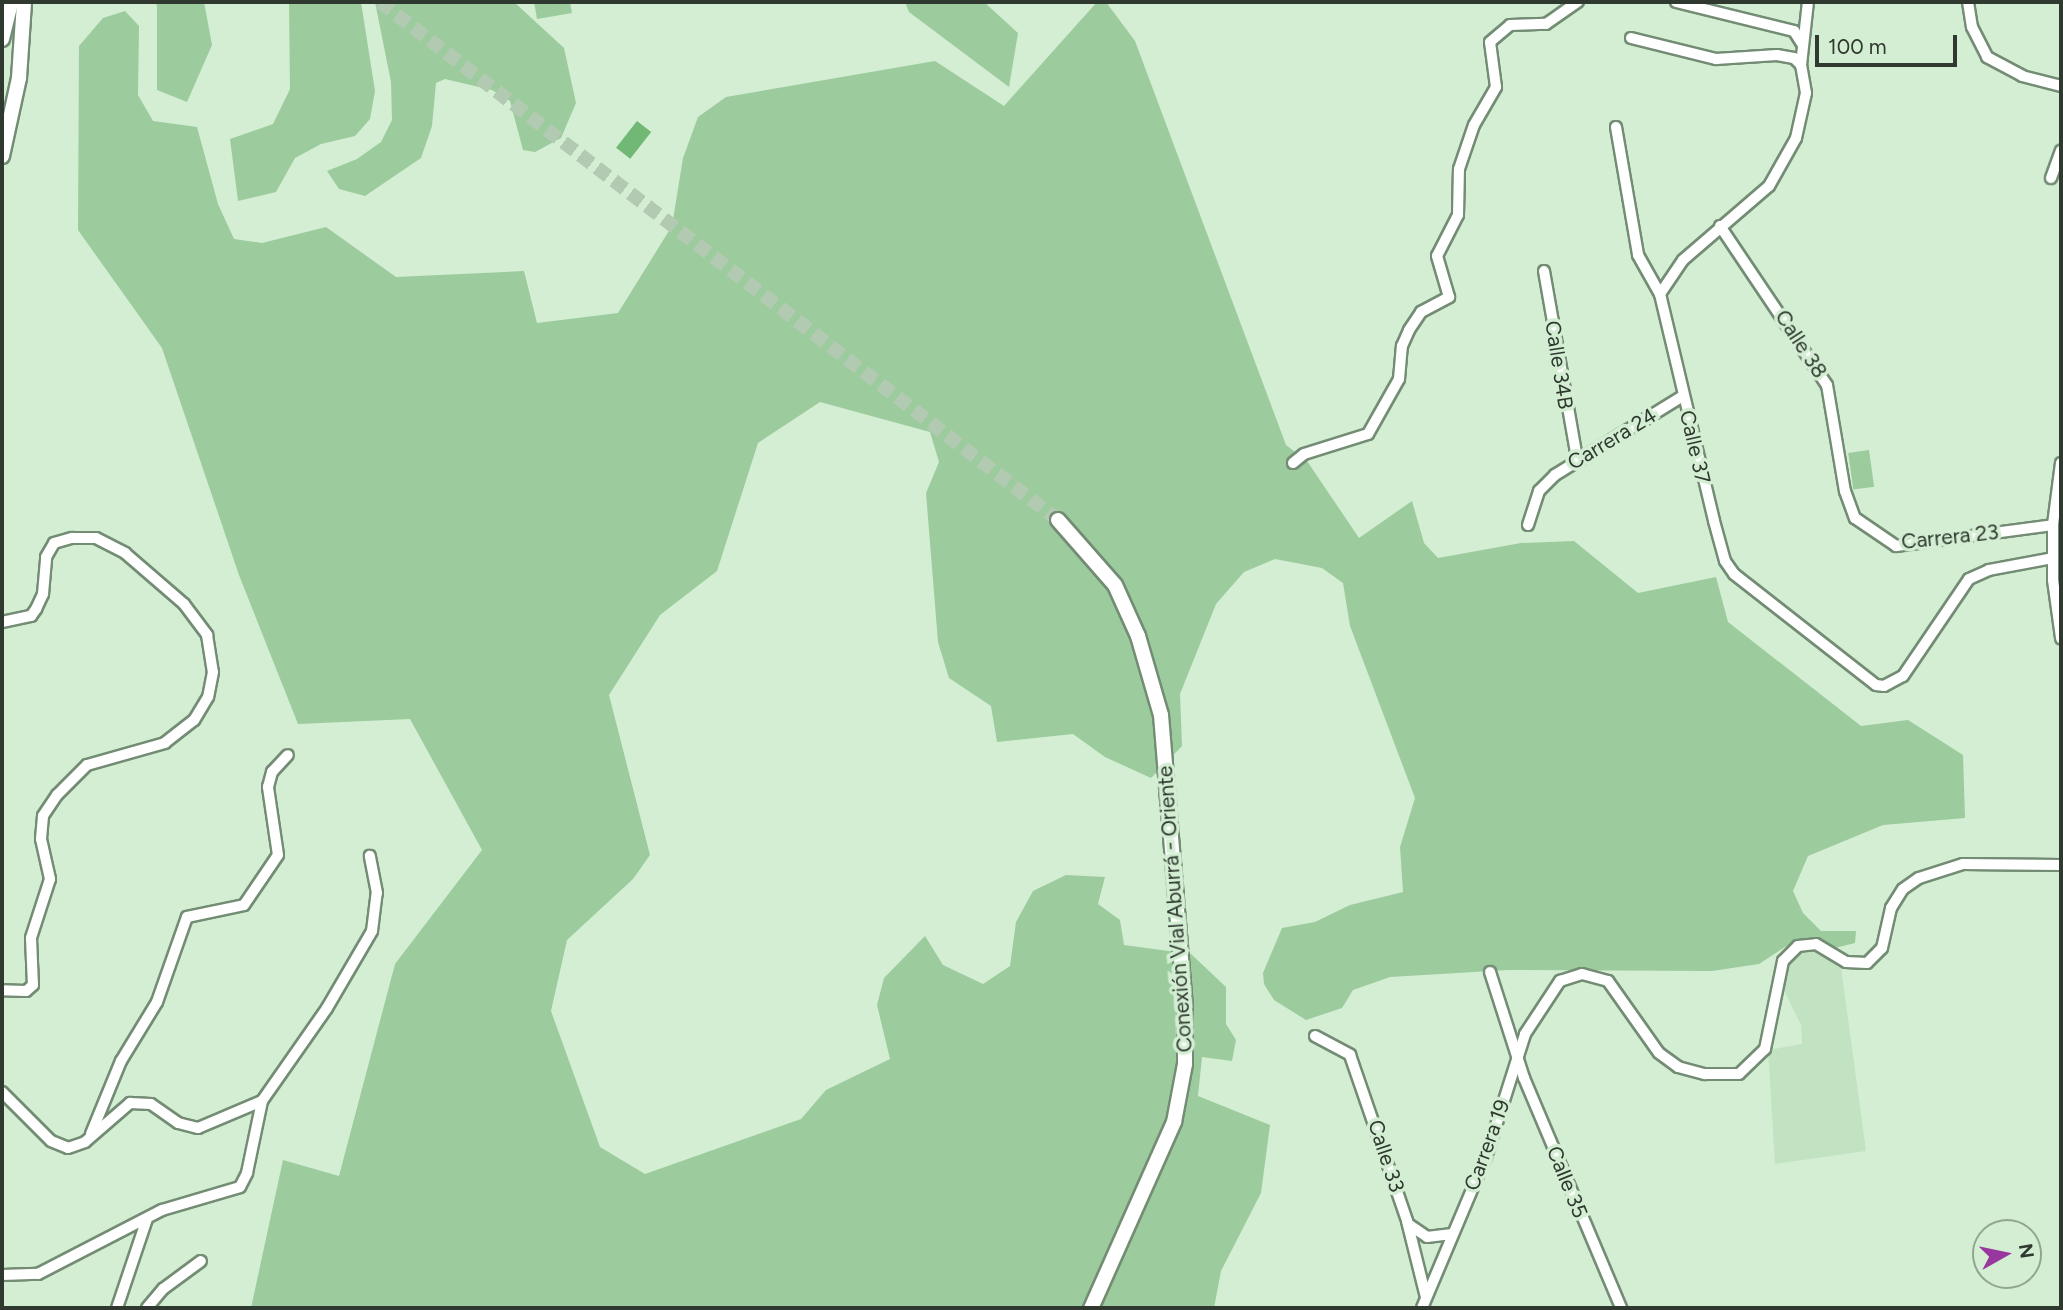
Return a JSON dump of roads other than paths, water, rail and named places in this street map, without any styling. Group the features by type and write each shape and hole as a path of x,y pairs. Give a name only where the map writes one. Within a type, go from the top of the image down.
{"main road":[{"path":"2,38 11,2"},
{"path":"2,156 19,78 24,2"},
{"path":"2,123 19,78"},
{"name":"Conexión Vial Aburrá - Oriente","path":"1058,520 1115,585 1138,636 1161,715 1185,1008 1185,1064 1174,1122 1091,1308"}],"street":[{"path":"1293,463 1304,454 1368,434 1399,379 1402,346 1409,330 1421,312 1449,296 1437,256 1458,215 1459,169 1474,125 1496,87 1497,73 1490,58 1496,34 1510,25 1546,24 1578,2"},
{"path":"1676,2 1794,31 1804,47"},
{"path":"1660,293 1683,260 1769,186 1796,138 1806,93 1801,65 1808,2"},
{"path":"1968,2 1979,45 1999,66 2061,86"},
{"path":"1631,38 1716,59 1777,55 1794,58 1801,65"},
{"name":"Calle 37","path":"1616,127 1638,255 1660,293 1713,521 1725,561 1734,574 1876,685 1893,684 1903,676 1969,579 1989,570 2053,558"},
{"path":"2051,178 2061,151"},
{"name":"Calle 38","path":"1720,226 1827,385 1844,491 1855,518"},
{"name":"Calle 34B","path":"1544,271 1577,458"},
{"name":"Carrera 24","path":"1528,525 1539,491 1577,458 1683,396"},
{"path":"2061,463 2053,525 2053,558 2057,576 2061,638"},
{"name":"Carrera 23","path":"1855,518 1896,546 2053,525"},
{"path":"2,622 31,616 36,609 43,594 46,557 54,543 85,537 96,538 135,561 184,604 207,635 213,672 208,697 194,720 165,743 107,757 73,777 43,816 41,839 50,880 31,938 33,985 26,991 2,990"},
{"path":"91,1134 121,1060 158,1002 187,917 244,905 278,855 268,786 272,772 288,755"},
{"path":"2,1275 38,1274 162,1210 240,1187 247,1173 262,1101 327,1008 372,931 377,893 370,856"},
{"name":"Carrera 19","path":"1424,1303 1487,1154 1529,1027 1560,981 1582,974 1615,985 1644,1034 1678,1067 1705,1074 1739,1074 1765,1049 1783,961 1798,946 1816,944 1846,962 1867,963 1882,948 1891,908 1903,888 1919,878 1963,864 2061,865"},
{"name":"Calle 35","path":"1490,972 1518,1054 1621,1308"},
{"name":"Calle 33","path":"1315,1036 1350,1055 1407,1221 1424,1303"},
{"path":"2,1092 59,1146 78,1146 130,1103 151,1104 178,1123 198,1128 262,1101"},
{"path":"117,1308 147,1219"},
{"path":"1407,1221 1427,1237 1452,1234"},
{"path":"147,1308 163,1289 201,1261"}],"tunnel":[{"path":"380,2 1058,520"}]}
